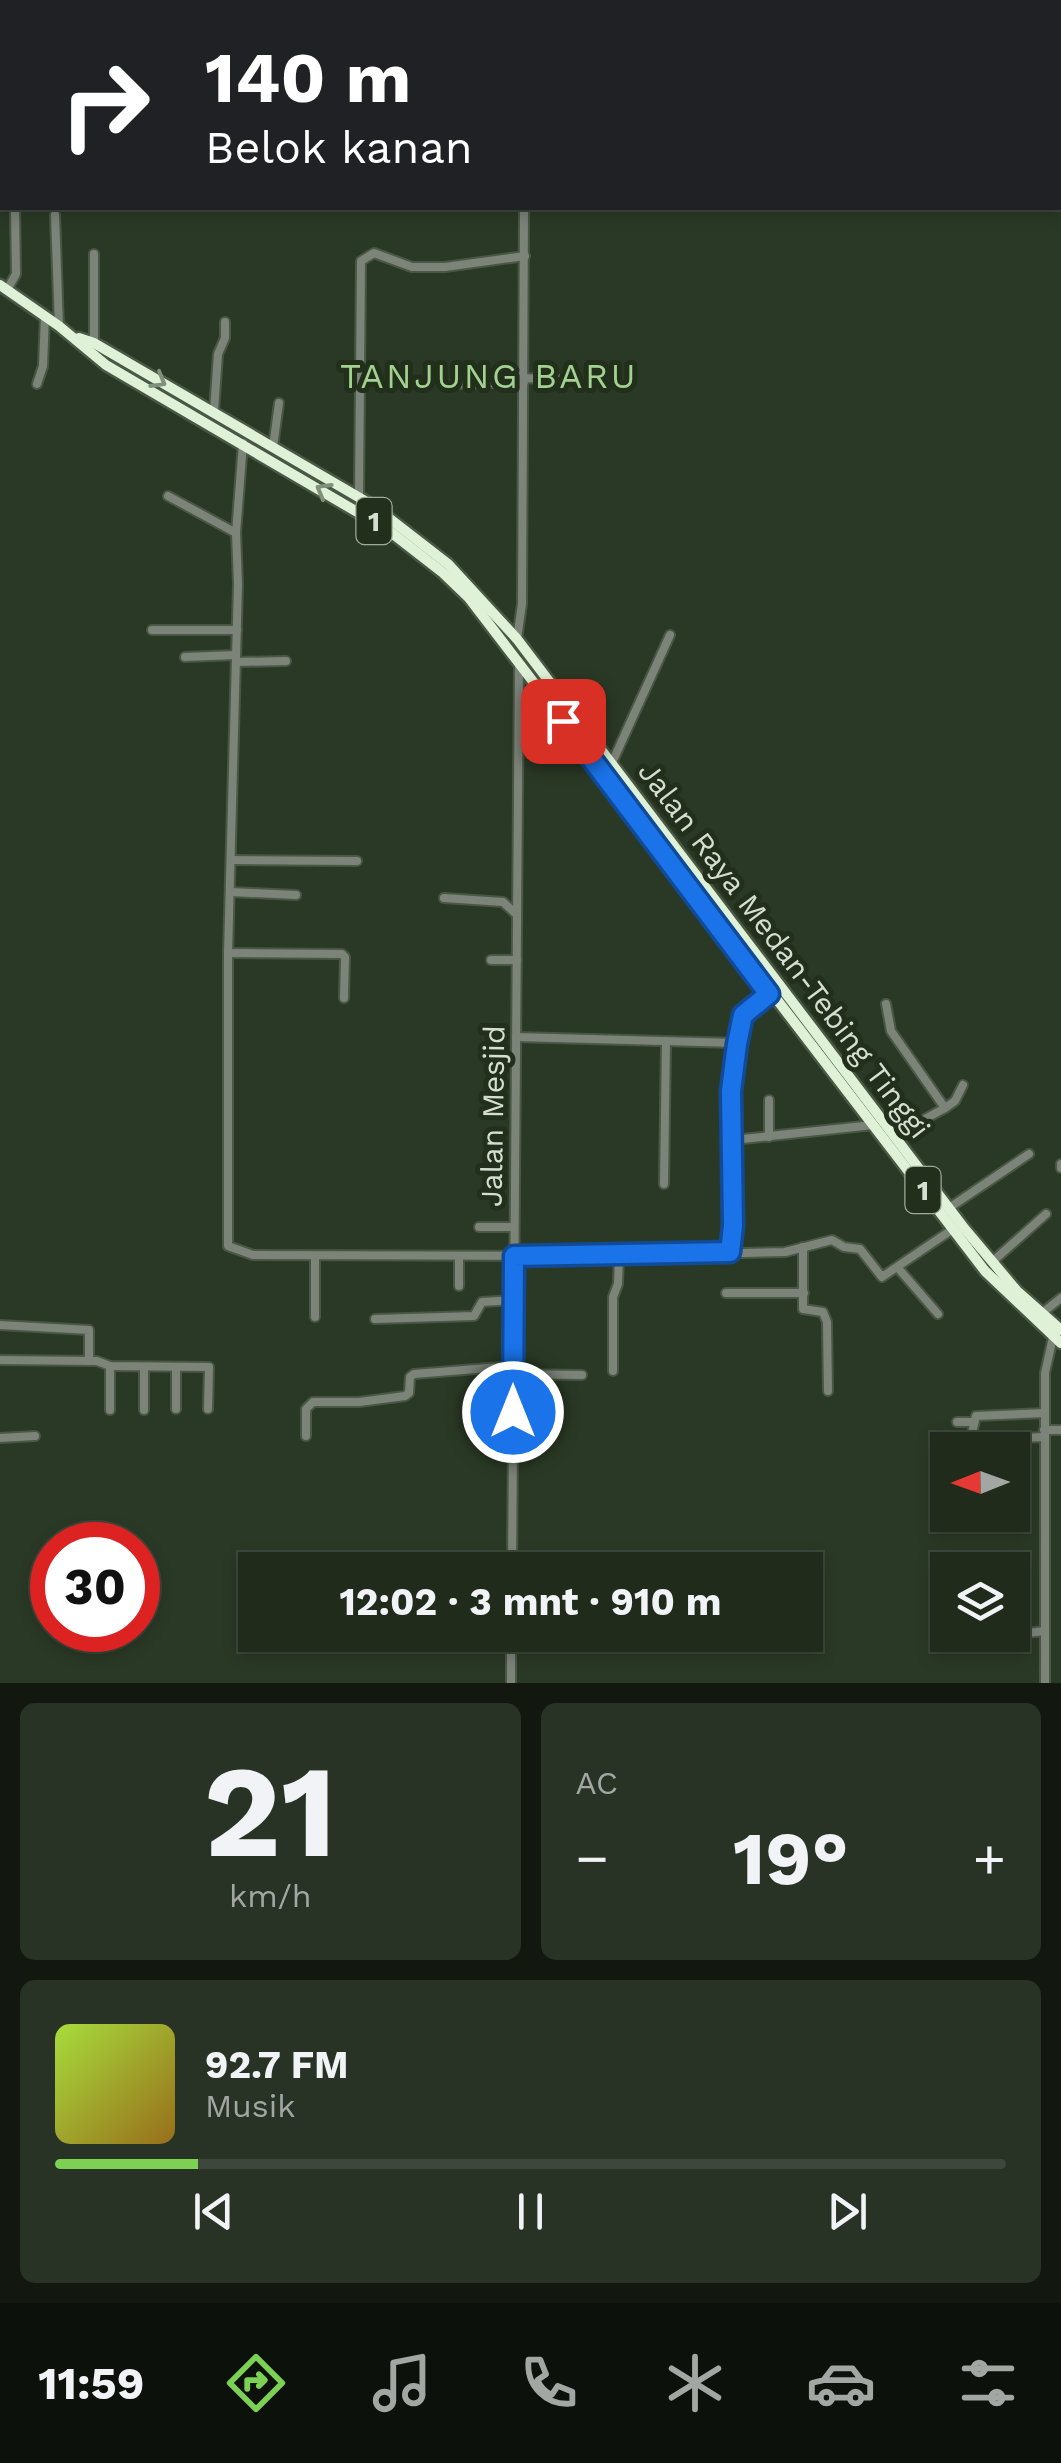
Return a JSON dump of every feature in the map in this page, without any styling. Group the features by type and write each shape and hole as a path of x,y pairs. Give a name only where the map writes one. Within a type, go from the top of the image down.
{"highway":[{"name":"Jalan Raya Medan-Tebing Tinggi","path":"4,288 106,364 346,502 427,560 469,598 769,994 801,1023 1038,1317"},
{"name":"Jalan Raya Medan-Tebing Tinggi","path":"73,336 94,343 358,495 448,564 516,639 873,1126 985,1271 1058,1337"}],"street":[{"path":"4,288 16,274 15,210"},
{"path":"516,639 522,604 524,210"},
{"path":"55,215 59,326"},
{"path":"358,495 361,261 374,253 404,266 445,267 524,256"},
{"path":"94,254 94,343"},
{"path":"37,384 43,366 45,316"},
{"path":"214,411 218,354 225,338 225,322"},
{"path":"453,384 564,380"},
{"path":"273,446 279,403"},
{"path":"243,443 236,533 228,953 228,1246 253,1255 619,1256 785,1252 836,1240 844,1247 860,1250 882,1277 952,1228"},
{"path":"168,496 236,533"},
{"path":"152,630 236,630"},
{"path":"611,765 670,634"},
{"path":"185,656 286,661"},
{"name":"Jalan Mesjid","path":"512,1552 518,663"},
{"path":"232,860 357,861"},
{"path":"231,892 296,896"},
{"path":"444,898 504,902 515,912"},
{"path":"228,953 342,954 344,998"},
{"path":"491,960 517,960"},
{"path":"730,1252 731,1091 737,1044 743,1015 769,994"},
{"path":"886,1004 890,1031 945,1108"},
{"path":"516,1036 737,1044"},
{"path":"664,1184 666,1041"},
{"path":"894,1136 945,1108 955,1100 962,1085"},
{"path":"769,1100 769,1137"},
{"path":"733,1140 873,1126"},
{"path":"949,1208 1029,1154"},
{"path":"992,1262 1046,1214"},
{"path":"478,1227 514,1226"},
{"path":"803,1247 804,1311 822,1312 826,1316 828,1391"},
{"path":"315,1256 315,1317"},
{"path":"459,1256 459,1286"},
{"path":"613,1371 613,1297 618,1284 619,1256"},
{"path":"898,1268 938,1314"},
{"path":"726,1293 804,1293"},
{"path":"1038,1317 1061,1298"},
{"path":"375,1318 474,1316 482,1302 514,1300"},
{"path":"0,1325 89,1330 89,1361"},
{"path":"1045,1683 1046,1361 1058,1337"},
{"path":"0,1360 209,1367 208,1409"},
{"path":"110,1366 110,1410"},
{"path":"144,1367 144,1410"},
{"path":"176,1367 176,1408"},
{"path":"306,1436 306,1408 313,1402 405,1396 414,1374 513,1370 582,1375"},
{"path":"972,1432 976,1416 1045,1413"},
{"path":"957,1422 973,1422"},
{"path":"1030,1434 1061,1430"},
{"path":"0,1438 35,1436"},
{"path":"1030,1633 1044,1631"},
{"path":"511,1652 511,1683"}],"district":[{"name":"TANJUNG BARU","path":"489,376"}],"route":[{"path":"513,1412 514,1256 730,1252 731,1091 737,1044 743,1015 769,994 563,721"}]}
